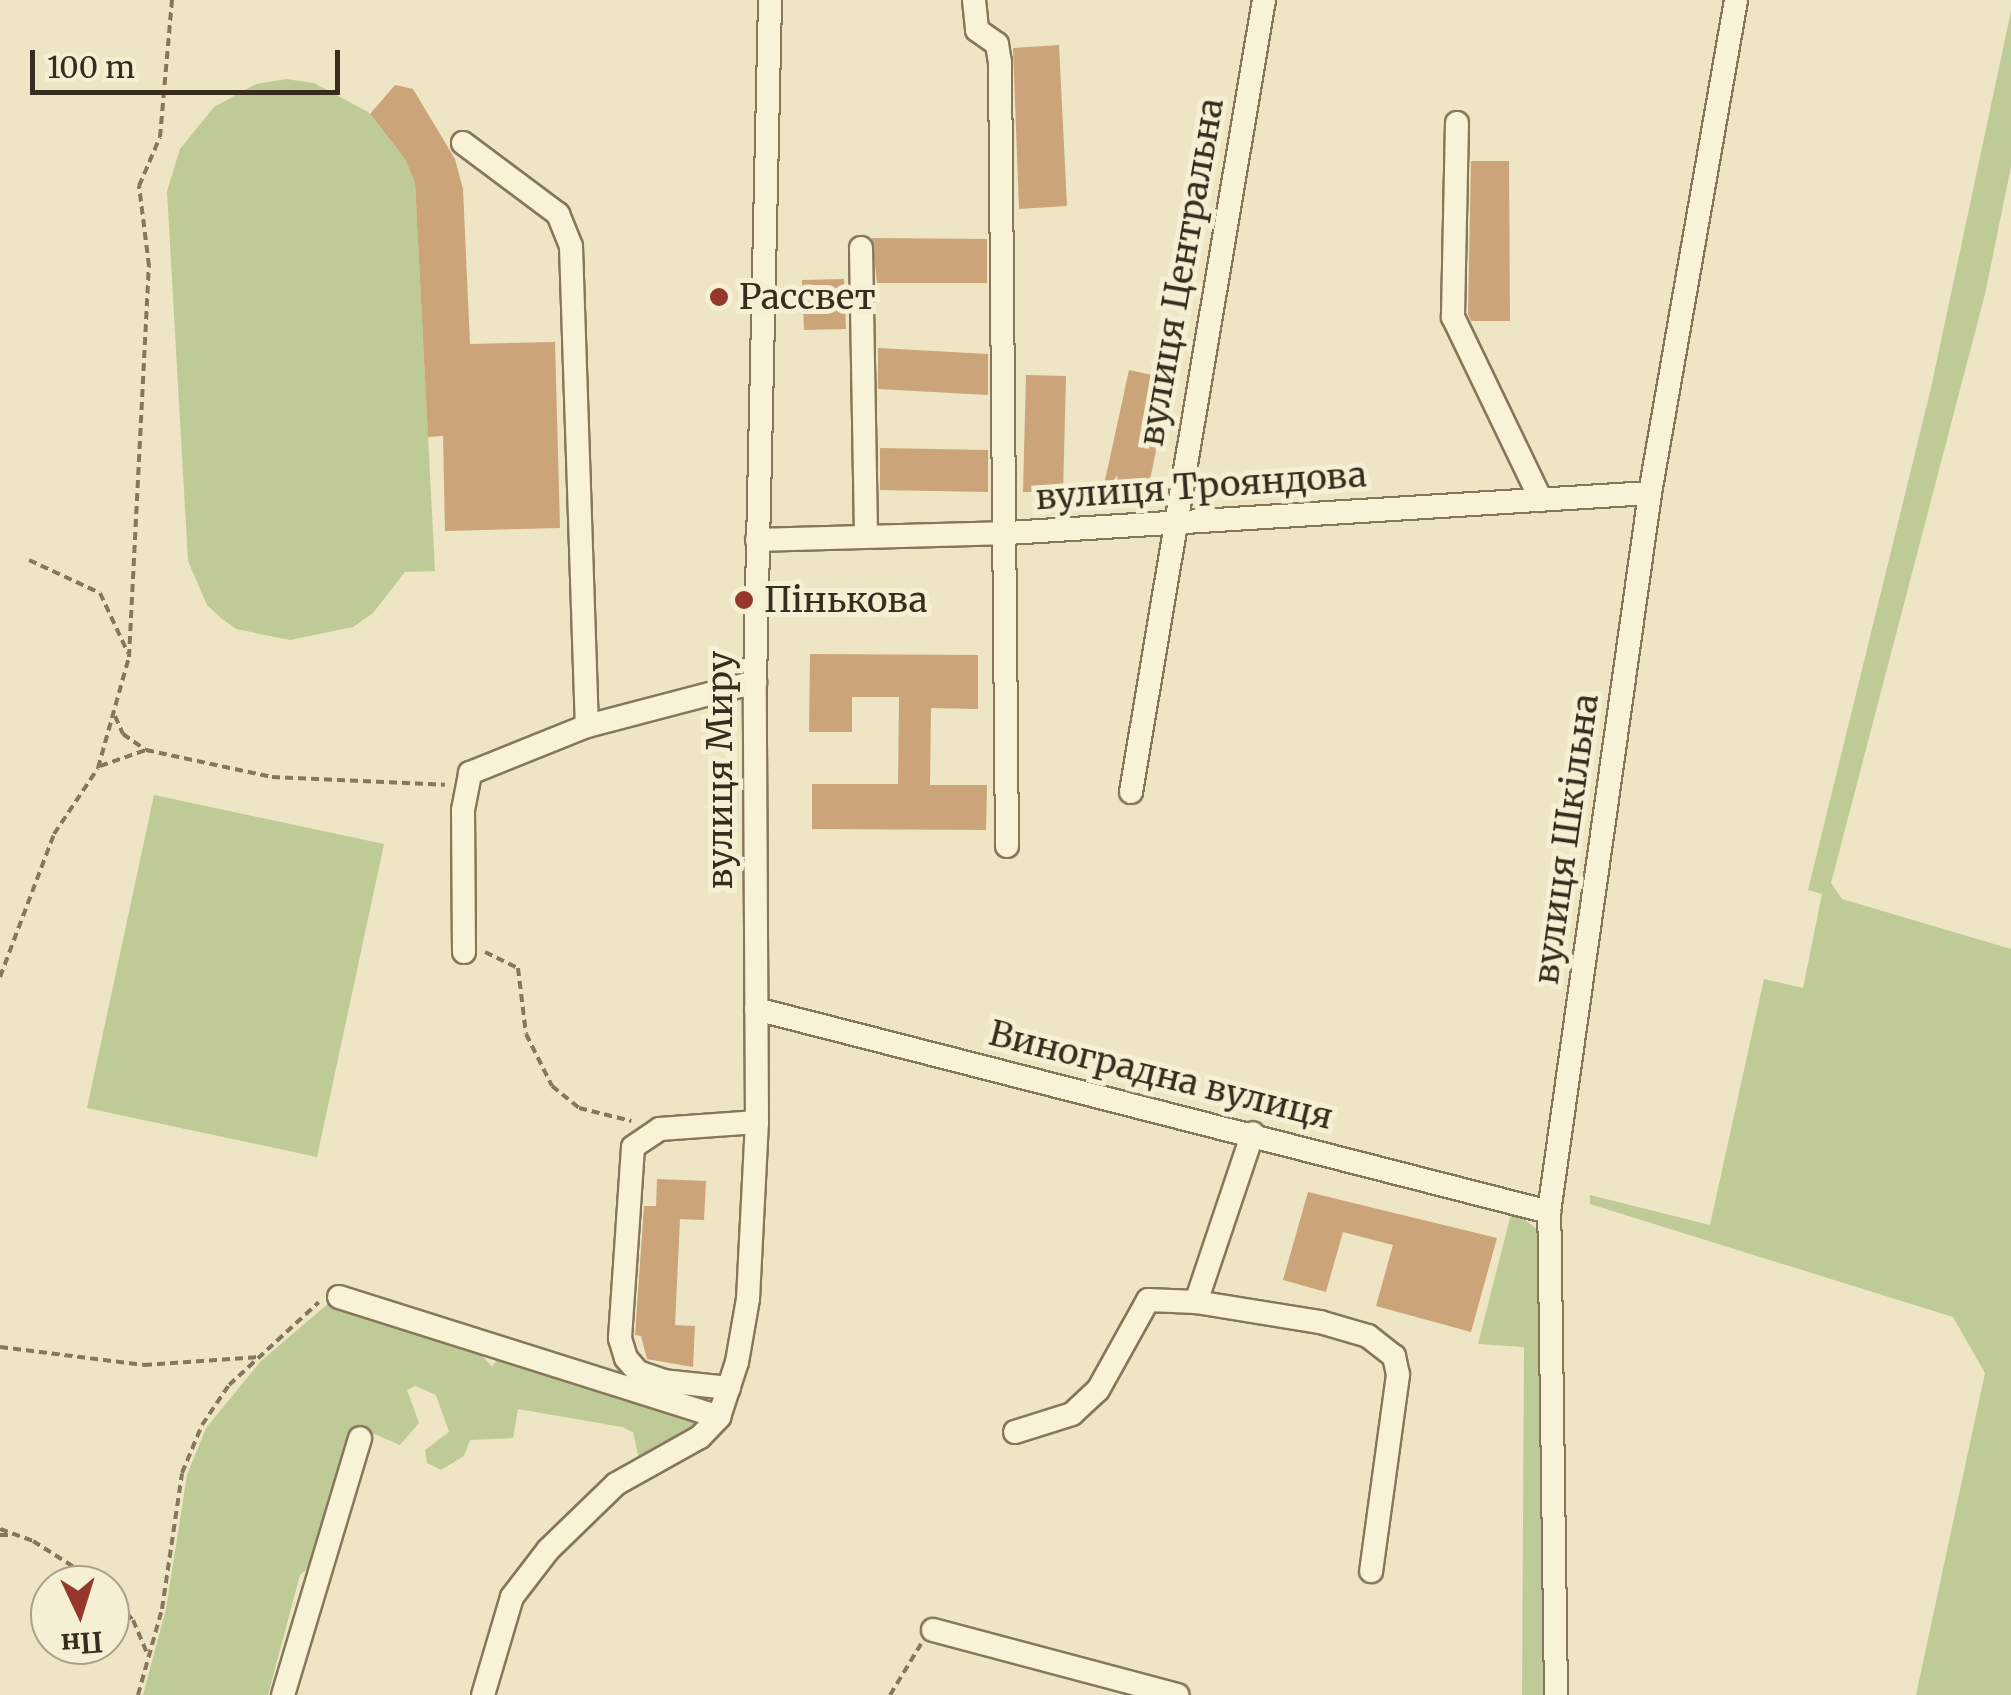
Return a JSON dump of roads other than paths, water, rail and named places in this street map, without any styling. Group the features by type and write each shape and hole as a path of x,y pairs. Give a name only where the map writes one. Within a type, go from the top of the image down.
{"street":[{"name":"вулиця Миру","path":"719,1417 748,1300 758,1122 755,682 770,0"},
{"path":"974,0 977,30 996,44 1000,62 1008,534 1007,846"},
{"name":"вулиця Центральна","path":"1131,792 1264,0"},
{"name":"вулиця Шкільна","path":"1556,1695 1549,1212 1650,493 1736,0"},
{"path":"1457,123 1453,317 1540,500"},
{"path":"463,143 558,214 571,247 587,726"},
{"path":"861,248 866,534"},
{"name":"вулиця Трояндова","path":"757,540 866,534 1008,534 1650,493"},
{"path":"464,943 464,787 482,764 587,726 755,682"},
{"name":"Виноградна вулиця","path":"756,1009 1549,1212"},
{"path":"729,1388 638,1372 620,1338 633,1147 660,1128 758,1122"},
{"path":"1196,1302 1253,1134"},
{"path":"340,1297 719,1417 700,1437 616,1484 548,1550 512,1597 484,1695"},
{"path":"1015,1432 1072,1414 1098,1390 1148,1300 1196,1302 1320,1322 1368,1336 1394,1356 1398,1375 1371,1570"},
{"path":"282,1695 360,1438"},
{"path":"932,1630 1177,1695"}],"place":[{"name":"Рассвет","path":"719,297"},
{"name":"Пінькова","path":"744,600"}]}
